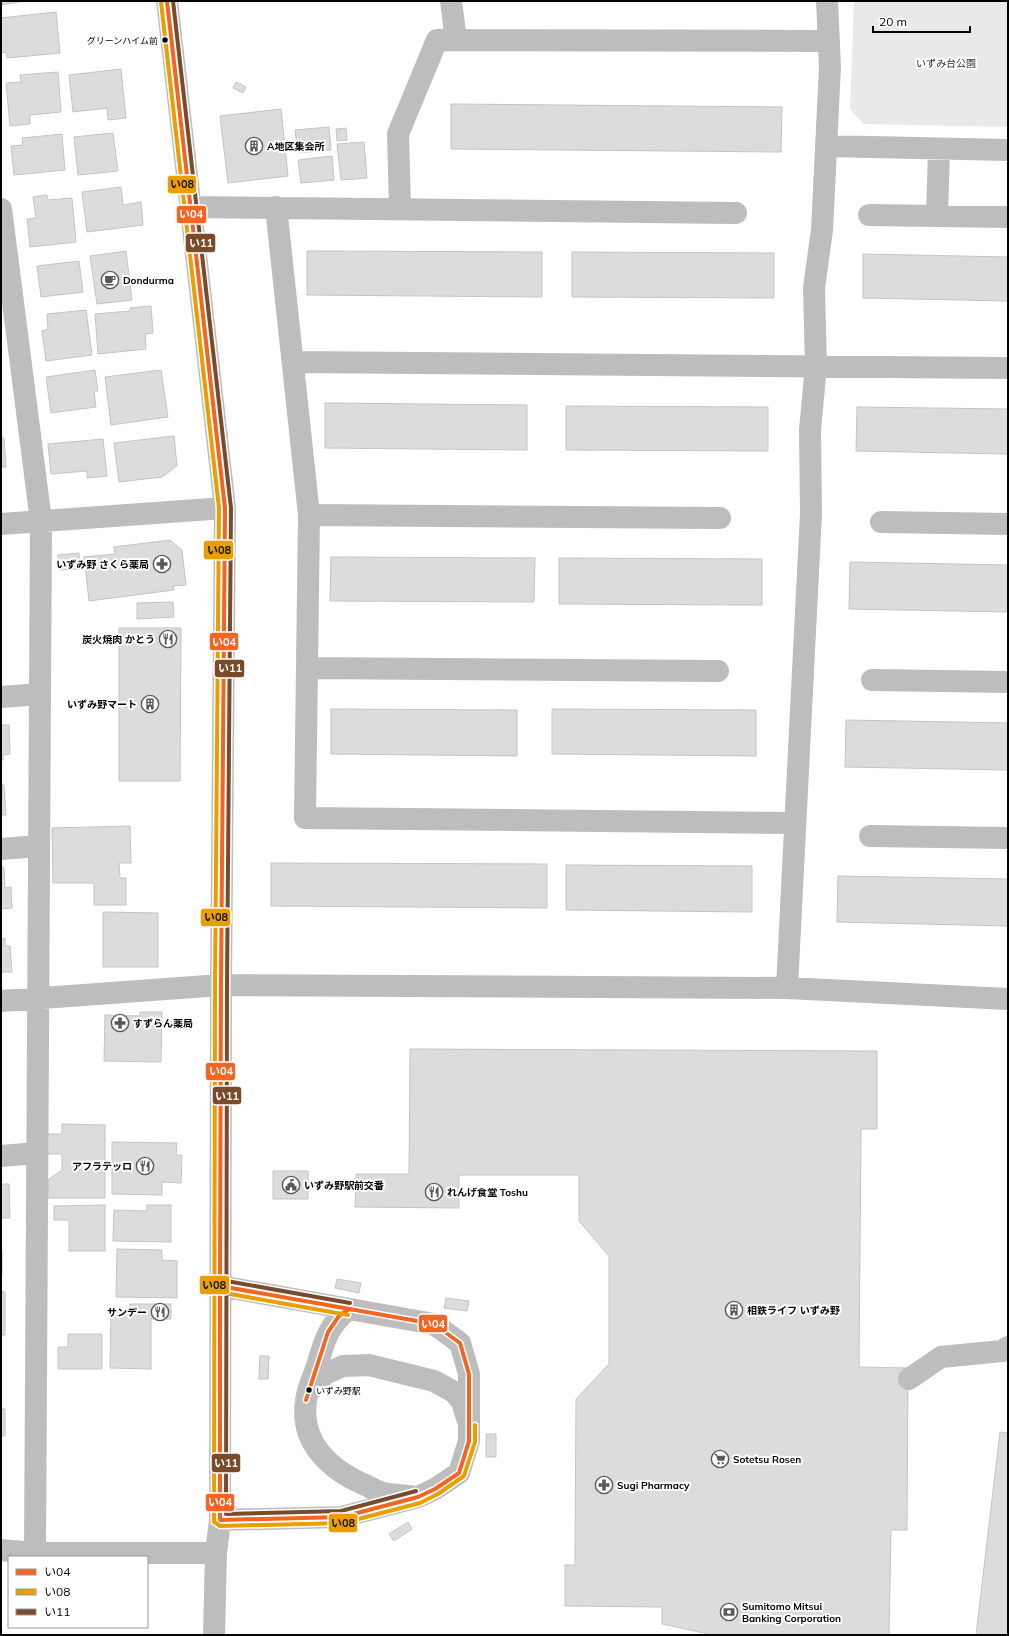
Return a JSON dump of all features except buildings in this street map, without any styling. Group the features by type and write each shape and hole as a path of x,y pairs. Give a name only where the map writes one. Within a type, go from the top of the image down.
{"street":[{"path":"167,1 225,508 221,985 220,1520 216,1553 214,1635"},
{"path":"451,1 456,40"},
{"path":"787,988 811,513 810,430 816,366 814,288 822,230 830,67 827,1"},
{"path":"400,209 398,134 437,40 828,41"},
{"path":"826,146 1008,150"},
{"path":"937,216 939,149"},
{"path":"190,207 736,213"},
{"path":"276,207 309,515 305,818 795,823"},
{"path":"1,209 9,342 41,521 35,1552"},
{"path":"869,215 1008,217"},
{"path":"293,362 1008,368"},
{"path":"1,524 225,508"},
{"path":"309,515 720,518"},
{"path":"881,522 1008,524"},
{"path":"307,668 718,671"},
{"path":"872,680 1008,682"},
{"path":"1,697 40,694"},
{"path":"870,836 1008,838"},
{"path":"1,849 39,846"},
{"path":"1,1001 221,985 787,988 1008,999"},
{"path":"1,1156 37,1153"},
{"path":"220,1286 434,1324 460,1343 470,1374 469,1440 458,1473 435,1489 418,1497 342,1517 220,1520"},
{"path":"349,1309 339,1316 328,1332 306,1400 305,1415 308,1432 316,1448 326,1461 351,1479 382,1492 418,1497"},
{"path":"909,1379 941,1357 1002,1351 1008,1347"},
{"path":"306,1400 311,1387 325,1374 343,1366 369,1366 434,1381 454,1392 462,1402 469,1425"},
{"path":"1,1550 35,1552 216,1553"}],"green space":[{"name":"いずみ台公園","path":"854,1 1008,1 1008,127 863,124 850,109"}],"transit line":[{"name":"い04","path":"167,1 225,508 220,1286"},
{"name":"い11","path":"173,1 231,508 227,985 226,1514 341,1511 416,1491"},
{"name":"い08","path":"161,2 219,508 215,985 214,1522 220,1526 343,1523 420,1503 438,1494 464,1476 475,1442 475,1425"},
{"name":"い11","path":"221,1280 350,1303"},
{"name":"い04","path":"220,1286 434,1324 460,1343 469,1374 469,1441 459,1473 435,1489 418,1497 342,1517 220,1520 220,1286"},
{"name":"い08","path":"219,1292 348,1315"},
{"name":"い04","path":"306,1400 328,1332 339,1316 349,1309"}],"place":[{"name":"グリーンハイム前","path":"165,40"},
{"name":"A地区集会所","path":"254,146"},
{"name":"Dondurma","path":"110,280"},
{"name":"いずみ野 さくら薬局","path":"162,564"},
{"name":"炭火焼肉 かとう","path":"168,639"},
{"name":"いずみ野マート","path":"150,704"},
{"name":"すずらん薬局","path":"120,1023"},
{"name":"アフラテッロ","path":"145,1166"},
{"name":"いずみ野駅前交番","path":"291,1185"},
{"name":"れんげ食堂 Toshu","path":"434,1192"},
{"name":"相鉄ライフ いずみ野","path":"734,1310"},
{"name":"サンデー","path":"160,1312"},
{"name":"いずみ野駅","path":"309,1390"},
{"name":"Sotetsu Rosen","path":"720,1459"},
{"name":"Sugi Pharmacy","path":"604,1485"},
{"name":"Sumitomo Mitsui Banking Corporation","path":"729,1612"}]}
